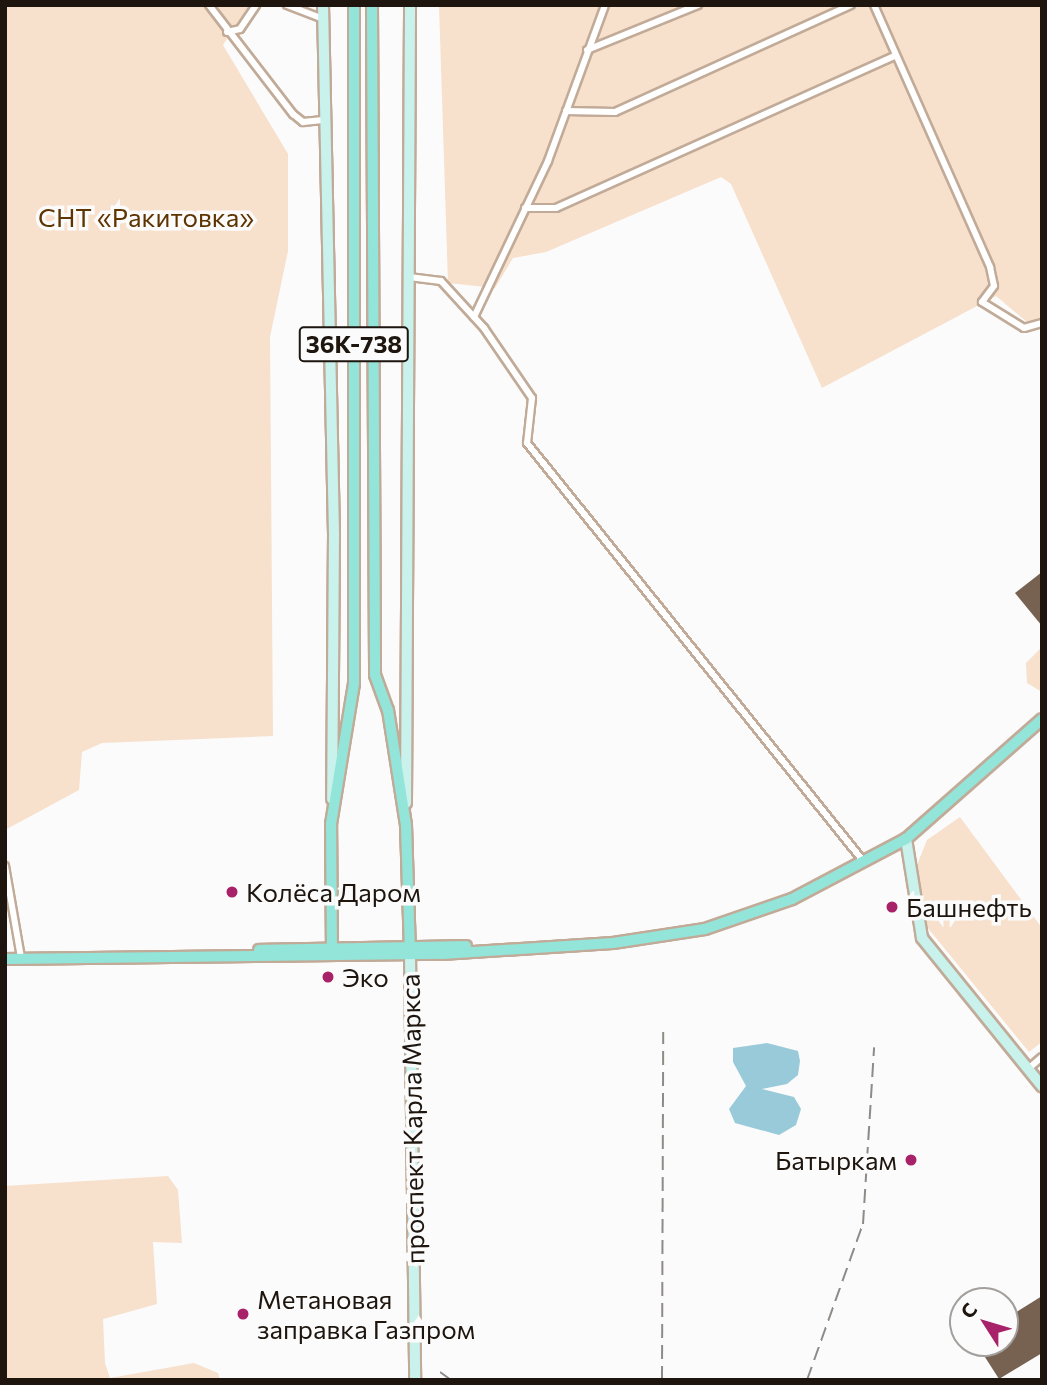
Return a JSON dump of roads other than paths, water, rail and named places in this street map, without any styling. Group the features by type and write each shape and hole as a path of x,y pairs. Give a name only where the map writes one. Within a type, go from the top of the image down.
{"main road":[{"path":"323,5 323,120 334,534 331,824"},
{"name":"36К-738","path":"332,950 331,824 354,683 354,5"},
{"name":"36К-738","path":"372,5 375,675 388,710 406,825 409,942"},
{"path":"406,825 410,5"},
{"path":"332,950 410,954 476,947 613,943 705,929 792,899 906,839 1042,719"},
{"path":"906,839 922,938 1042,1086"},
{"path":"5,959 332,950 409,942 476,947"},
{"name":"проспект Карла Маркса","path":"409,942 415,1380"}],"street":[{"path":"209,5 227,32 293,114 303,122 323,120"},
{"path":"227,32 240,29 256,5"},
{"path":"287,5 323,19"},
{"path":"474,317 525,208 566,111 605,5"},
{"path":"587,50 698,5"},
{"path":"566,111 615,112 851,5"},
{"path":"874,5 894,56 990,267 994,286 982,302 1024,328 1042,323"},
{"path":"525,208 556,208 894,56"},
{"path":"409,277 441,281 474,317 532,398 527,443 864,862"},
{"path":"5,866 21,958"},
{"path":"1028,1069 1042,1057"}],"water":[{"path":"767,1043 798,1051 800,1061 798,1075 787,1084 762,1089 794,1097 801,1109 796,1125 779,1135 735,1123 729,1109 746,1086 733,1062 733,1048"}],"railway":[{"path":"662,1380 663,1032"},
{"path":"807,1380 863,1224 874,1047"},
{"path":"440,1372 451,1380"}],"place":[{"name":"Колёса Даром","path":"232,892"},
{"name":"Башнефть","path":"892,907"},
{"name":"Эко","path":"328,977"},
{"name":"Батыркам","path":"911,1160"},
{"name":"Метановая заправка Газпром","path":"243,1314"}],"park label":[{"name":"СНТ «Ракитовка»","path":"146,217"}]}
